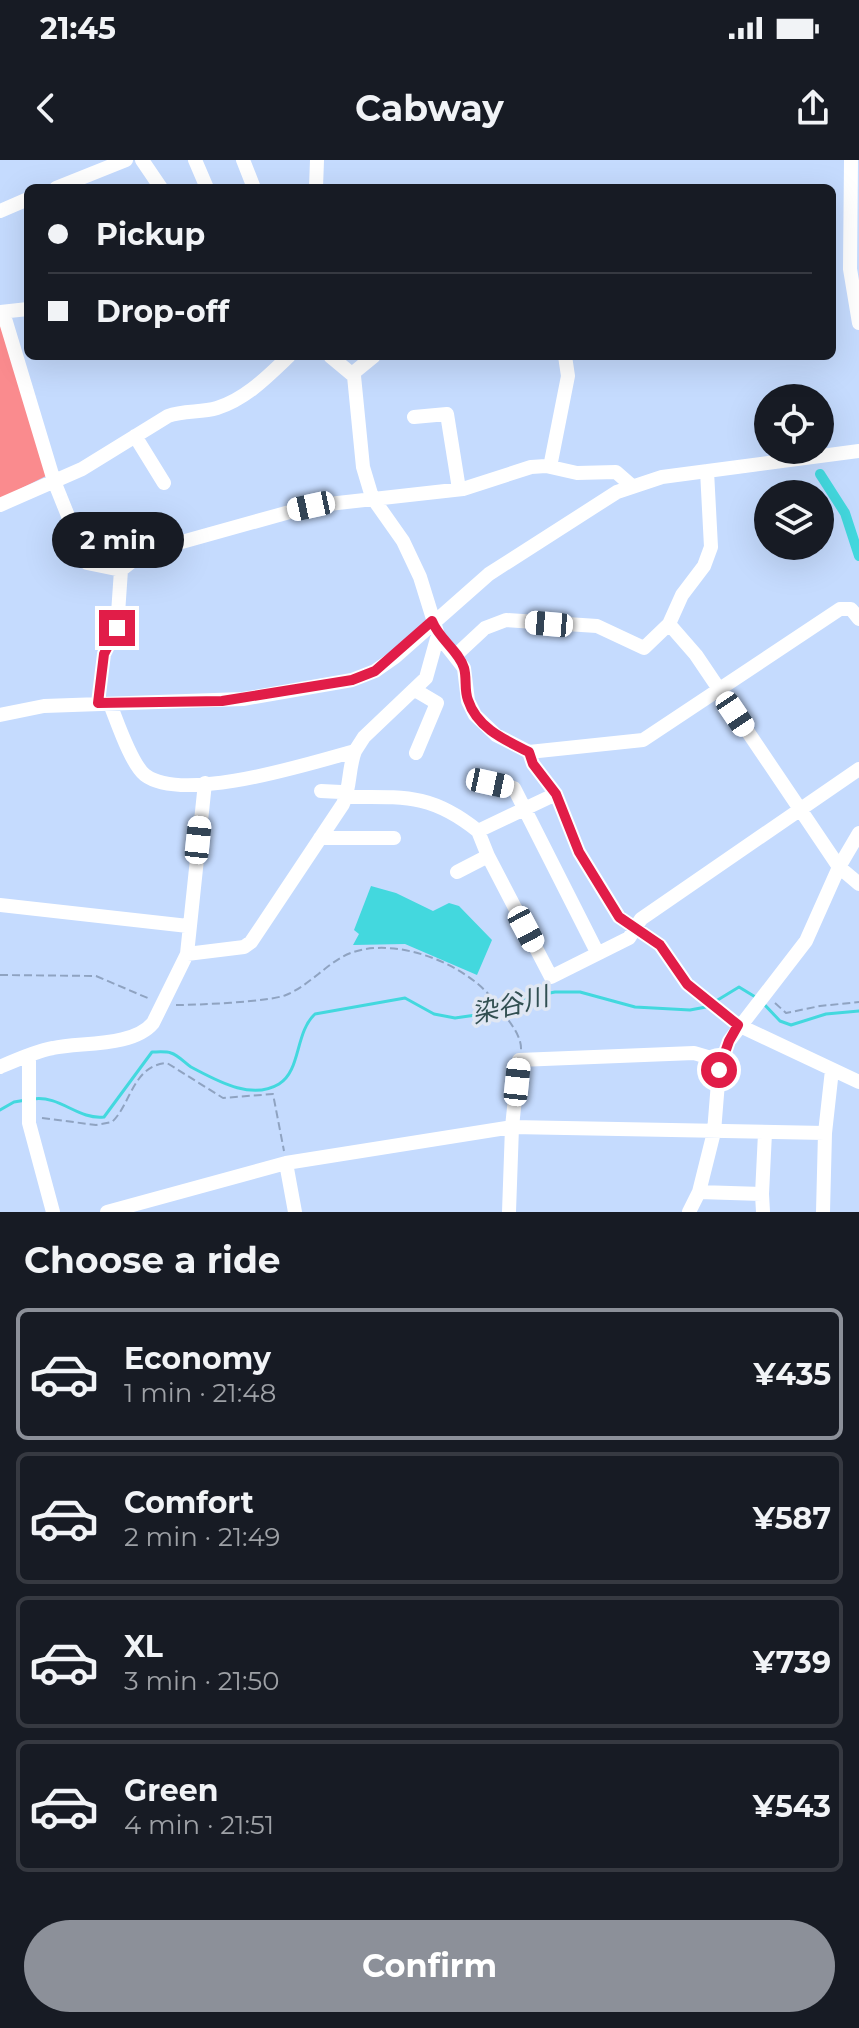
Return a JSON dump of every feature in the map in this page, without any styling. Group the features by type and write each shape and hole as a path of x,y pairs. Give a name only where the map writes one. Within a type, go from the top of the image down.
{"street":[{"path":"66,184 126,160"},
{"path":"142,160 158,184"},
{"path":"195,160 205,184"},
{"path":"243,160 252,184"},
{"path":"316,184 317,160"},
{"path":"851,160 854,230 850,269 859,323"},
{"path":"0,211 24,201"},
{"path":"24,309 1,312 54,481 87,563 121,570"},
{"path":"0,505 82,469 183,411 214,409 229,403 262,382 285,360"},
{"path":"335,360 352,374 356,386 363,467 372,497 409,553 420,577 435,628 464,668 468,701 475,715 496,735 529,752 643,740 840,609 851,609 859,619"},
{"path":"352,374 369,360"},
{"path":"550,467 568,376 566,360"},
{"path":"414,417 447,414 459,489"},
{"path":"135,436 164,483"},
{"path":"2,713 44,706 243,699 352,680 375,671 435,628 489,574 587,510 632,486 662,477 859,451"},
{"path":"355,751 265,776 205,783 154,780 142,773 104,704 104,654 117,628 121,570 135,559 161,548 274,514 372,497 459,489 531,467 550,467 577,473 616,472 632,486"},
{"path":"456,655 485,628 506,620 597,626 644,648 669,624 682,595 704,566 711,547 707,471"},
{"path":"669,624 696,655 839,867 859,884"},
{"path":"187,954 244,947 251,942 346,797 350,763 364,737 426,678 435,628"},
{"path":"415,690 437,703 416,753"},
{"path":"529,752 533,764 556,794 579,852 619,917 660,945 687,984 738,1025 791,1053 859,1082"},
{"path":"321,791 341,792 346,797 411,797 457,814 478,831 551,977 629,938 641,919 859,769"},
{"path":"0,1067 52,1048 88,1046 145,1033 164,1004 187,954 205,783"},
{"path":"490,783 514,788 597,952"},
{"path":"478,831 556,794"},
{"path":"689,1212 699,1192 714,1132 721,1061 738,1025 767,993 806,941 839,867 859,833"},
{"path":"320,838 394,838"},
{"path":"457,872 488,856"},
{"path":"0,905 188,926"},
{"path":"509,1212 512,1127 519,1060 694,1053 721,1061"},
{"path":"29,1057 29,1117 53,1212"},
{"path":"823,1212 825,1133 832,1070"},
{"path":"107,1212 286,1163 512,1127 825,1133"},
{"path":"763,1212 765,1133"},
{"path":"286,1163 295,1212"},
{"path":"699,1192 762,1194"}],"path":[{"path":"0,975 96,976 164,1004 194,1005 285,996 343,957 360,950 407,949 467,974 490,996 522,1045 519,1060"},
{"path":"767,993 786,1013 859,1002"},
{"path":"29,1117 96,1125 112,1122 130,1088 146,1071 167,1063 223,1098 273,1094 286,1163"}],"shaded area":[{"path":"0,317 48,475 0,499"},
{"path":"371,886 396,893 433,911 449,903 459,906 492,940 477,975 405,944 353,945 359,934 354,930"}],"waterway":[{"path":"820,474 845,513 859,556"},
{"name":"染谷川","path":"716,1001 739,987 757,998"},
{"name":"染谷川","path":"33,1099 52,1101 86,1115 104,1117 152,1052 174,1054 191,1067 234,1087 268,1089 286,1078 304,1031 315,1014 405,998 434,1014 455,1018 476,1015 514,1000 555,992 580,992 635,1007 690,1010 706,1007"},
{"name":"染谷川","path":"763,1003 780,1021 791,1025 826,1014 859,1011"},
{"name":"染谷川","path":"0,1110 14,1102 26,1100"}],"route":[{"path":"117,628 104,654 98,703 222,701 352,680 375,671 395,657 432,621 438,635 464,668 468,701 475,715 496,735 529,752 533,764 556,794 579,852 619,917 660,945 687,984 738,1025 719,1070"}]}
